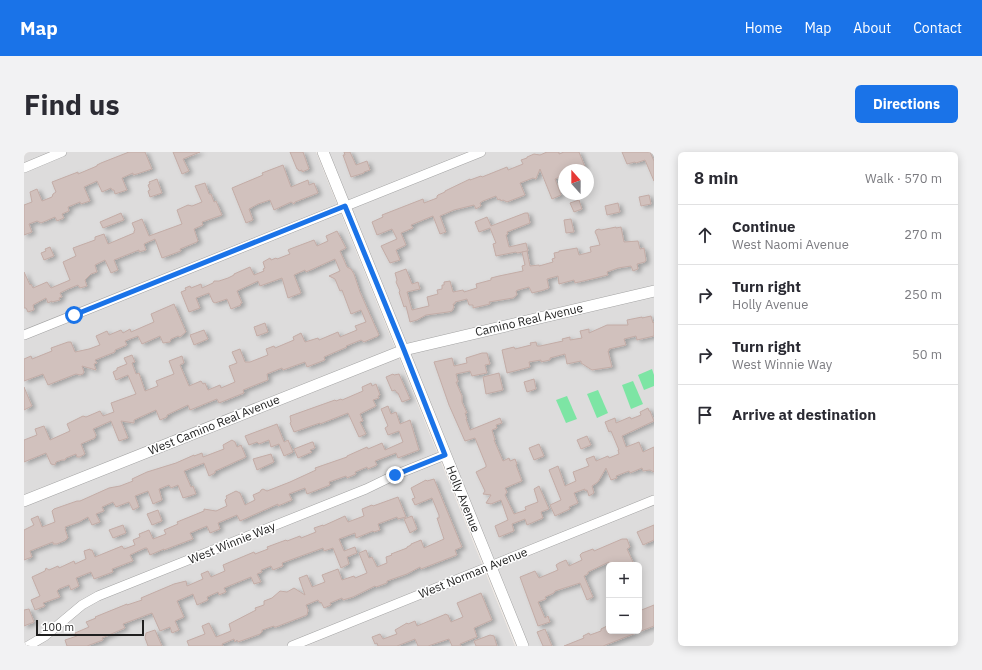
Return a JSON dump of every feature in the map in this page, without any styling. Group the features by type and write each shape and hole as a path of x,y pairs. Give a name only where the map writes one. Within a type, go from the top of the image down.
{"street":[{"path":"24,168 62,152"},
{"name":"Holly Avenue","path":"323,152 523,646"},
{"path":"24,335 481,152"},
{"name":"Camino Real Avenue","path":"404,350 654,291"},
{"name":"West Camino Real Avenue","path":"24,501 404,350"},
{"name":"West Winnie Way","path":"28,646 45,636 82,605 98,596 366,489 395,475 445,455"},
{"name":"West Norman Avenue","path":"292,646 654,500"}],"shaded area":[{"path":"24,152 316,152 515,646 24,646"},
{"path":"329,152 654,152 654,646 528,646"}],"green space":[{"path":"652,369 654,375 654,386 644,390 638,375"},
{"path":"633,381 643,404 631,409 622,385"},
{"path":"598,390 608,413 597,418 587,394"},
{"path":"567,396 577,419 566,423 556,400"}],"building":[{"path":"129,152 145,152 152,169 133,175 133,173 122,178 127,190 115,194 114,190 111,188 102,192 97,181 84,187 90,201 81,204 80,202 68,207 69,211 62,214 64,218 57,221 55,217 41,223 37,221 29,224 32,232 24,235 24,205 32,202 30,192 37,189 42,201 52,197 56,192 52,182 78,172 78,174"},
{"path":"173,152 200,152 183,159 189,171 182,174"},
{"path":"290,152 303,152 309,169 302,172 302,170 299,171"},
{"path":"344,152 350,152 356,165 367,161 370,170 351,177 343,155 345,155"},
{"path":"547,152 559,152 559,154 564,152 579,152 584,164 558,164 558,178 555,179 558,187 558,196 552,199 540,169 536,179 533,178 520,183 525,195 507,202 503,200 501,201 500,199 498,200 496,196 483,201 480,203 481,206 476,209 474,205 454,210 440,216 446,232 440,234 433,216 411,225 413,228 401,233 406,245 396,250 400,260 390,263 381,246 397,239 392,229 377,235 372,222 383,217 382,215 423,199 424,203 437,198 438,195 470,179 482,177 507,167 508,170 523,164 521,160 527,157 534,154 540,155"},
{"path":"622,152 650,152 654,161 654,181 645,160 627,164"},
{"path":"283,165 291,187 308,180 309,185 314,183 318,193 295,202 294,204 291,202 274,210 270,200 258,204 249,209 253,220 246,223 232,188 263,175 262,173"},
{"path":"157,179 162,193 150,197 148,191 150,190 148,185 150,184 149,182"},
{"path":"205,183 209,194 211,194 214,202 216,201 222,215 202,222 203,225 194,229 197,242 180,249 181,251 162,258 155,239 144,244 146,250 139,252 139,250 114,260 118,270 111,273 105,260 95,265 97,272 91,274 85,280 87,286 80,288 78,285 60,293 62,297 59,298 60,300 48,303 46,298 33,305 34,310 28,312 26,308 24,308 24,272 33,288 47,282 51,288 70,280 63,262 76,256 73,248 95,240 95,237 104,234 108,244 134,233 135,230 132,223 142,219 149,236 182,224 177,210 188,205 192,206 202,202 195,186"},
{"path":"649,195 651,204 641,206 639,197"},
{"path":"579,200 582,209 574,212 570,203"},
{"path":"618,203 620,212 607,215 605,206"},
{"path":"121,213 124,220 103,228 100,222"},
{"path":"528,213 530,223 507,232 508,234 506,235 509,247 526,243 528,251 496,256 493,244 496,243 490,228 479,232 475,222 487,217 491,226"},
{"path":"571,219 574,232 566,233 564,220"},
{"path":"621,227 624,242 638,241 640,249 644,248 646,260 645,262 637,264 638,269 633,271 631,266 618,268 607,272 608,275 575,283 574,280 559,284 558,276 547,279 549,288 544,290 532,293 529,287 516,291 517,295 513,298 489,302 490,304 473,308 473,305 469,305 467,299 455,302 455,304 453,304 454,307 452,311 426,315 410,322 406,306 404,307 399,292 395,273 406,269 412,284 418,282 420,289 407,292 412,310 429,306 427,297 438,294 437,290 442,289 444,282 450,281 453,292 463,290 464,292 477,288 476,284 491,280 491,278 523,271 522,266 525,265 522,252 527,251 530,266 539,266 553,262 552,259 555,258 554,253 559,251 577,248 579,255 591,252 590,247 600,245 595,232 596,230"},
{"path":"337,231 346,248 340,251 347,267 351,269 354,274 360,292 379,335 378,336 364,342 361,340 346,346 347,347 324,357 325,360 307,367 305,362 283,370 282,368 267,374 268,380 243,390 244,393 219,403 217,399 190,410 188,405 160,420 156,410 134,420 134,423 121,421 128,438 119,441 111,421 93,429 96,435 95,438 81,444 85,454 80,457 77,457 76,454 66,458 65,460 56,462 55,465 51,464 46,453 24,462 24,440 37,435 35,429 44,426 50,440 70,431 67,424 83,416 86,417 100,411 103,416 114,412 111,403 136,394 128,375 116,380 113,372 117,370 117,368 127,364 124,358 132,355 135,362 132,363 136,374 139,373 145,391 158,386 156,381 174,374 169,361 182,356 184,363 180,365 189,386 201,381 203,384 205,383 208,390 220,385 221,388 235,382 229,366 237,363 232,352 240,349 245,362 250,362 268,355 266,349 274,346 275,348 294,340 293,337 301,333 305,342 318,338 319,340 338,332 340,337 357,330 355,326 366,322 361,310 351,314 342,290 340,291 335,279 329,276 340,271 335,259 306,272 305,270 294,275 301,293 288,298 282,278 260,286 258,281 237,291 242,303 240,304 241,305 231,309 227,299 215,303 213,302 209,293 196,298 200,308 189,312 181,292 190,286 191,288 201,284 202,288 213,283 214,281 228,278 250,267 254,275 264,271 263,269 265,268 263,262 270,258 271,260 277,259 290,254 288,250 314,240 317,246 328,241 326,236"},
{"path":"50,247 54,256 44,260 41,253"},
{"path":"174,304 186,332 180,337 178,336 171,339 170,342 163,343 160,336 142,344 138,336 125,341 127,345 115,350 115,352 95,360 97,363 94,364 96,370 82,366 84,372 83,374 76,374 48,385 43,374 24,381 24,359 31,356 32,359 52,351 51,348 68,342 71,342 75,352 100,345 96,336 107,331 109,335 121,330 123,333 130,329 131,332 154,322 151,314"},
{"path":"651,316 653,323 654,322 654,336 637,340 636,336 624,339 626,345 609,349 608,351 612,367 592,370 581,363 581,361 567,364 565,354 541,362 541,360 529,362 530,367 507,373 502,350 514,347 515,349 531,345 530,343 536,342 537,346 540,346 563,341 562,339 570,337 570,340 582,338 580,331 589,329 589,333 607,325 628,325 627,320"},
{"path":"265,323 268,332 257,336 254,327"},
{"path":"204,330 208,339 194,345 190,335"},
{"path":"487,353 490,364 485,365 487,373 472,376 470,371 456,374 458,382 456,382 467,413 465,413 466,419 470,430 500,418 502,423 496,425 497,428 492,430 494,440 503,461 509,458 510,461 515,459 522,481 505,488 507,492 505,495 514,514 526,510 525,507 538,502 534,489 539,486 549,509 541,512 543,518 527,525 525,519 512,524 514,531 499,537 495,526 508,520 501,500 491,504 486,503 491,495 483,494 485,491 476,472 486,467 486,465 475,438 465,441 449,405 434,362 452,358 454,366 467,363 466,358"},
{"path":"499,373 503,390 486,394 483,377"},
{"path":"393,374 399,374 410,399 402,402 398,393 395,390 392,391 386,377"},
{"path":"534,379 536,389 527,392 524,382"},
{"path":"371,383 372,386 376,384 380,395 378,396 379,398 373,400 376,406 360,414 363,421 360,422 366,434 359,437 348,413 294,432 290,423 290,416 335,400 342,400 363,391 362,387"},
{"path":"24,387 32,406 24,410"},
{"path":"388,406 391,414 396,412 400,424 410,420 419,450 398,458 396,453 375,461 377,465 355,472 356,474 347,478 346,476 329,482 330,485 307,494 305,488 289,494 292,500 278,506 278,504 240,521 237,515 218,523 220,529 210,533 207,526 190,533 193,539 164,550 150,555 147,548 145,548 130,555 133,561 112,569 113,572 94,579 91,572 76,578 79,586 71,590 69,585 59,589 57,591 60,597 43,603 45,606 35,610 31,600 40,596 32,577 45,571 46,568 49,570 58,566 59,568 74,561 75,564 86,559 84,551 90,549 95,557 122,546 124,549 135,545 133,540 140,537 139,534 149,530 153,539 166,534 164,530 178,524 177,522 204,511 204,509 216,511 227,506 225,500 227,498 226,496 236,491 240,493 245,505 255,500 253,495 263,489 267,491 290,482 316,470 315,468 347,457 367,447 368,449 382,443 385,450 403,442 399,431 388,435 385,428 388,426 381,409"},
{"path":"648,408 654,421 622,436 626,447 639,442 643,452 654,447 654,472 650,470 643,471 642,468 630,473 629,471 616,476 617,478 611,480 606,468 598,482 592,486 594,493 589,496 587,490 585,491 585,489 574,493 578,503 569,507 570,509 555,516 550,505 561,500 549,470 558,466 565,486 576,481 573,472 589,466 586,459 594,456 596,461 608,456 609,458 619,454 619,450 611,431 609,432 605,422 615,418 616,423 630,417 631,419 641,415 640,412"},
{"path":"277,424 284,442 288,440 293,452 284,456 279,444 271,447 269,440 259,444 257,442 249,445 245,436"},
{"path":"587,436 591,445 581,449 577,440"},
{"path":"232,440 235,442 237,447 241,445 246,457 215,471 215,473 209,476 204,463 184,471 196,494 183,498 178,485 171,488 169,485 159,489 162,500 153,504 148,491 135,496 139,507 133,510 129,502 116,507 113,502 102,507 104,511 96,514 100,522 92,525 88,517 65,527 68,538 66,540 57,544 53,544 53,542 30,551 32,557 24,560 24,530 34,525 31,519 38,516 42,527 55,522 52,511 54,509 80,501 109,488 133,481 132,479 147,472 176,463 194,455 202,453 203,457 224,449 223,445"},
{"path":"312,442 315,448 310,450 312,452 298,458 294,449"},
{"path":"539,444 544,456 534,460 529,448"},
{"path":"271,454 274,462 257,470 253,459"},
{"path":"434,479 462,547 455,550 457,555 421,569 420,567 353,597 343,600 342,598 330,603 331,605 324,608 318,600 306,605 308,610 307,615 276,627 274,626 262,630 260,634 238,642 237,640 235,642 234,639 222,644 223,646 189,646 187,641 205,634 202,626 209,623 216,637 231,631 229,624 256,610 255,608 264,605 264,601 272,598 280,591 287,592 294,588 305,595 299,578 307,575 312,587 325,582 322,575 338,569 342,580 354,576 355,578 367,573 359,553 366,550 369,558 372,557 377,567 387,563 386,557 407,548 411,544 421,540 424,548 444,539 437,518 439,518 439,515 432,498 415,505 412,499 415,498 411,488 426,480"},
{"path":"398,497 406,517 398,519 397,517 378,524 380,530 373,531 356,538 355,533 339,539 344,551 355,547 357,553 347,557 349,564 341,568 333,548 324,551 323,548 282,563 283,566 273,570 271,566 261,570 262,572 257,574 261,582 254,584 251,577 224,588 226,592 219,595 218,592 207,597 208,600 197,605 193,594 177,601 184,617 175,621 179,630 172,633 170,627 160,631 152,613 123,624 125,628 102,638 103,640 87,646 67,646 65,640 77,636 75,633 89,627 86,622 96,618 95,617 127,604 142,600 141,598 174,584 186,581 187,586 203,579 201,574 208,571 211,577 225,571 223,565 254,552 255,554 268,549 267,547 286,540 287,541 300,536 301,538 316,532 314,528 323,526 345,516 348,522 364,516 362,509"},
{"path":"158,510 162,521 152,525 147,514"},
{"path":"412,516 417,529 410,533 404,519"},
{"path":"123,525 126,533 113,538 109,530"},
{"path":"654,525 654,540 643,545 637,532"},
{"path":"622,539 627,539 630,547 627,549 633,562 606,562 606,563 588,572 588,574 584,576 593,597 587,600 580,583 555,591 554,593 545,597 546,599 538,602 545,618 548,616 550,622 538,626 520,577 535,571 539,578 558,570 556,565 559,563 566,560 569,566 582,560 580,555 582,553 593,549 594,551"},
{"path":"481,593 492,620 474,628 477,637 460,644 461,646 452,646 449,639 428,646 418,646 415,639 397,646 378,646 377,643 375,644 372,637 380,634 383,639 397,634 395,630 407,623 408,624 415,621 417,626 446,614 451,622 463,617 457,603"},
{"path":"654,605 654,626 642,631 642,610"},
{"path":"29,609 34,622 24,626 24,610"},
{"path":"606,626 606,634 634,634 603,646 564,646 584,638 583,636 589,633 590,635 601,631 601,629"},
{"path":"545,629 552,646 543,646 537,632"},
{"path":"155,630 162,646 148,646 145,638 146,633"},
{"path":"490,635 494,636 497,646 476,646 474,641"}],"route":[{"path":"74,315 345,206 445,455 395,475"}]}
